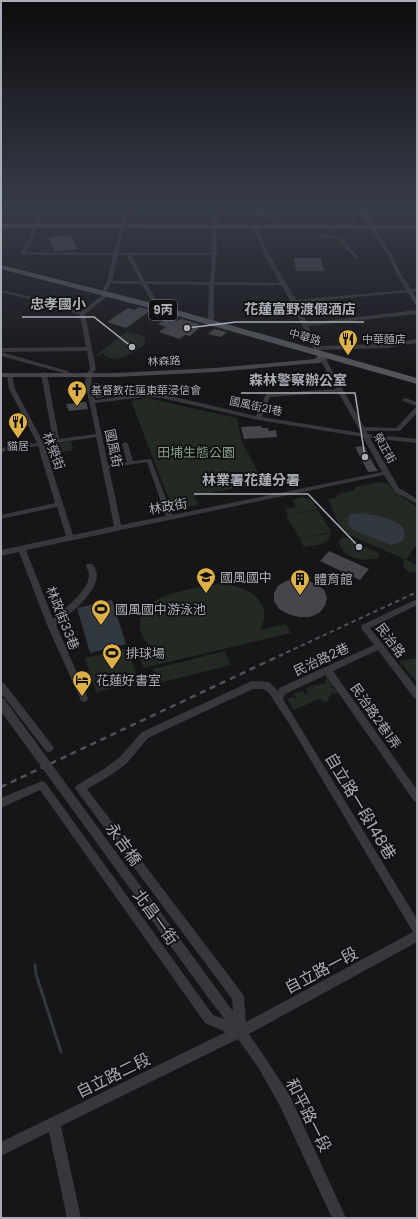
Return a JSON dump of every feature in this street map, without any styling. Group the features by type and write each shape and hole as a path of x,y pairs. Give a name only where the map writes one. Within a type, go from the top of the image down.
{"main road":[{"name":"中華路","path":"1,267 149,305 417,381"}],"street":[{"path":"1,291 51,303 82,314 105,294 114,262"},
{"path":"132,262 154,300 149,305"},
{"path":"212,323 213,262"},
{"name":"榮正街","path":"272,262 318,348 318,351 324,354 324,361 396,490 417,502"},
{"path":"393,262 398,273 417,303"},
{"path":"109,282 283,284"},
{"path":"294,302 417,290"},
{"path":"306,325 417,312"},
{"name":"國風街","path":"82,314 93,369 89,374 88,382 118,527"},
{"path":"318,348 386,346 417,341"},
{"path":"1,350 89,349"},
{"path":"1,354 66,372 67,374"},
{"name":"林森路","path":"5,375 116,375 228,369 316,361 324,354"},
{"path":"44,374 56,441"},
{"name":"林榮街","path":"5,375 40,443 70,538"},
{"path":"258,418 268,395 340,390"},
{"name":"國風街21巷","path":"92,402 146,395 162,396 258,418 366,436 417,441"},
{"path":"405,400 417,404"},
{"path":"362,430 398,430 416,411"},
{"path":"408,419 417,422"},
{"path":"1,450 99,435"},
{"path":"125,444 131,463"},
{"path":"106,468 149,460 170,518"},
{"name":"林政街","path":"1,552 386,473"},
{"path":"1,517 59,504"},
{"name":"林政街33巷","path":"22,548 27,567 39,592 51,626 84,698"},
{"path":"51,626 76,605 92,580 93,575 90,566"},
{"name":"民治路","path":"417,602 365,627 378,646 417,695"},
{"name":"民治路2巷","path":"278,699 282,691 378,646"},
{"name":"民治路2巷1弄","path":"327,670 417,798"},
{"name":"自立路一段148巷","path":"240,1032 238,997 80,788 111,771 133,752 144,735 252,685 266,685 272,690 278,699 417,929"},
{"path":"1,686 49,748"},
{"name":"永吉橋","path":"1,703 240,1032"},
{"name":"北昌一街","path":"1,803 42,785 209,1019 240,1032"},
{"name":"自立路一段","path":"240,1032 417,936"},
{"name":"自立路二段","path":"1,1149 240,1032"},
{"name":"和平路一段","path":"240,1032 286,1101 339,1218"},
{"path":"54,1122 74,1218"}],"green space":[{"path":"128,331 130,332 128,334 142,336 145,339 145,344 124,357 113,359 102,353 99,356 96,355"},
{"name":"田埔生態公園","path":"147,398 237,418 242,442 264,483 194,496 199,505 173,510 131,401"},
{"path":"71,441 73,450 48,455 44,446"},
{"path":"380,482 389,484 392,490 417,507 417,543 406,560 417,565 417,575 415,572 408,572 403,566 404,560 400,557 342,532 328,499 336,498 339,494 355,490 355,487"},
{"path":"303,497 311,500 318,509 292,514 318,510 331,532 300,539 286,516 288,515 285,509 296,507 292,500"},
{"path":"331,533 330,537 324,543 317,545 304,547 300,539"},
{"path":"344,537 379,553 378,558 365,560 353,558 348,555 341,546 339,540"},
{"path":"217,584 237,587 247,590 255,595 261,602 264,610 264,619 260,630 286,624 291,633 143,668 140,659 163,653 147,642 141,634 140,624 143,613 150,605 171,594 183,590"},
{"name":"排球場","path":"127,648 139,682 96,692 85,658"},
{"path":"225,651 231,665 159,683 153,669"},
{"path":"417,658 417,682 399,661"},
{"path":"326,675 336,685 330,687 339,691 335,694 332,693 330,698 328,697 329,701 324,702 319,699 294,710 287,699 292,697 296,699 297,697 293,694 296,692 298,693 302,691 306,694 310,692 307,692 307,688 310,686 315,689 312,686 315,684 318,686 319,684 325,684"}],"shaded area":[{"path":"361,513 383,517 398,523 403,528 405,534 403,541 391,545 355,531 348,525 349,516 352,514"},
{"name":"國風國中游泳池","path":"112,600 126,644 90,653 77,608"}],"building":[{"path":"295,262 322,262 324,271 296,271"},
{"path":"139,307 151,310 126,328 107,322 128,308 134,310"},
{"path":"167,318 177,321 181,319 200,324 196,327 199,328 190,336 185,335 180,339 159,332 166,327 158,324"},
{"path":"214,329 227,332 221,337 208,334"},
{"path":"93,383 125,390 126,394 96,398"},
{"name":"基督教花蓮東華浸信會","path":"86,402 88,409 69,411 66,404"},
{"path":"261,426 262,428 268,428 269,431 276,430 277,437 244,439 241,427"},
{"path":"364,446 378,471 368,472 355,447"},
{"path":"329,551 369,569 360,580 320,561"},
{"name":"體育館","path":"296,579 307,580 324,590 327,598 325,606 319,613 310,617 299,617 288,614 279,609 274,601 274,593 278,586 286,581"}],"waterway":[{"path":"35,965 36,974 61,1052"}],"railway":[{"path":"279,656 417,592"},
{"path":"1,787 281,655"}],"place":[{"name":"花蓮富野渡假酒店","path":"187,328"},
{"name":"忠孝國小","path":"132,347"},
{"name":"中華麵店","path":"348,356"},
{"name":"基督教花蓮東華浸信會","path":"77,407"},
{"name":"貓居","path":"18,439"},
{"name":"森林警察辦公室","path":"365,457"},
{"name":"林業署花蓮分署","path":"359,547"},
{"name":"國風國中","path":"206,594"},
{"name":"體育館","path":"300,596"},
{"name":"國風國中游泳池","path":"101,626"},
{"name":"排球場","path":"112,670"},
{"name":"花蓮好書室","path":"82,697"}]}
